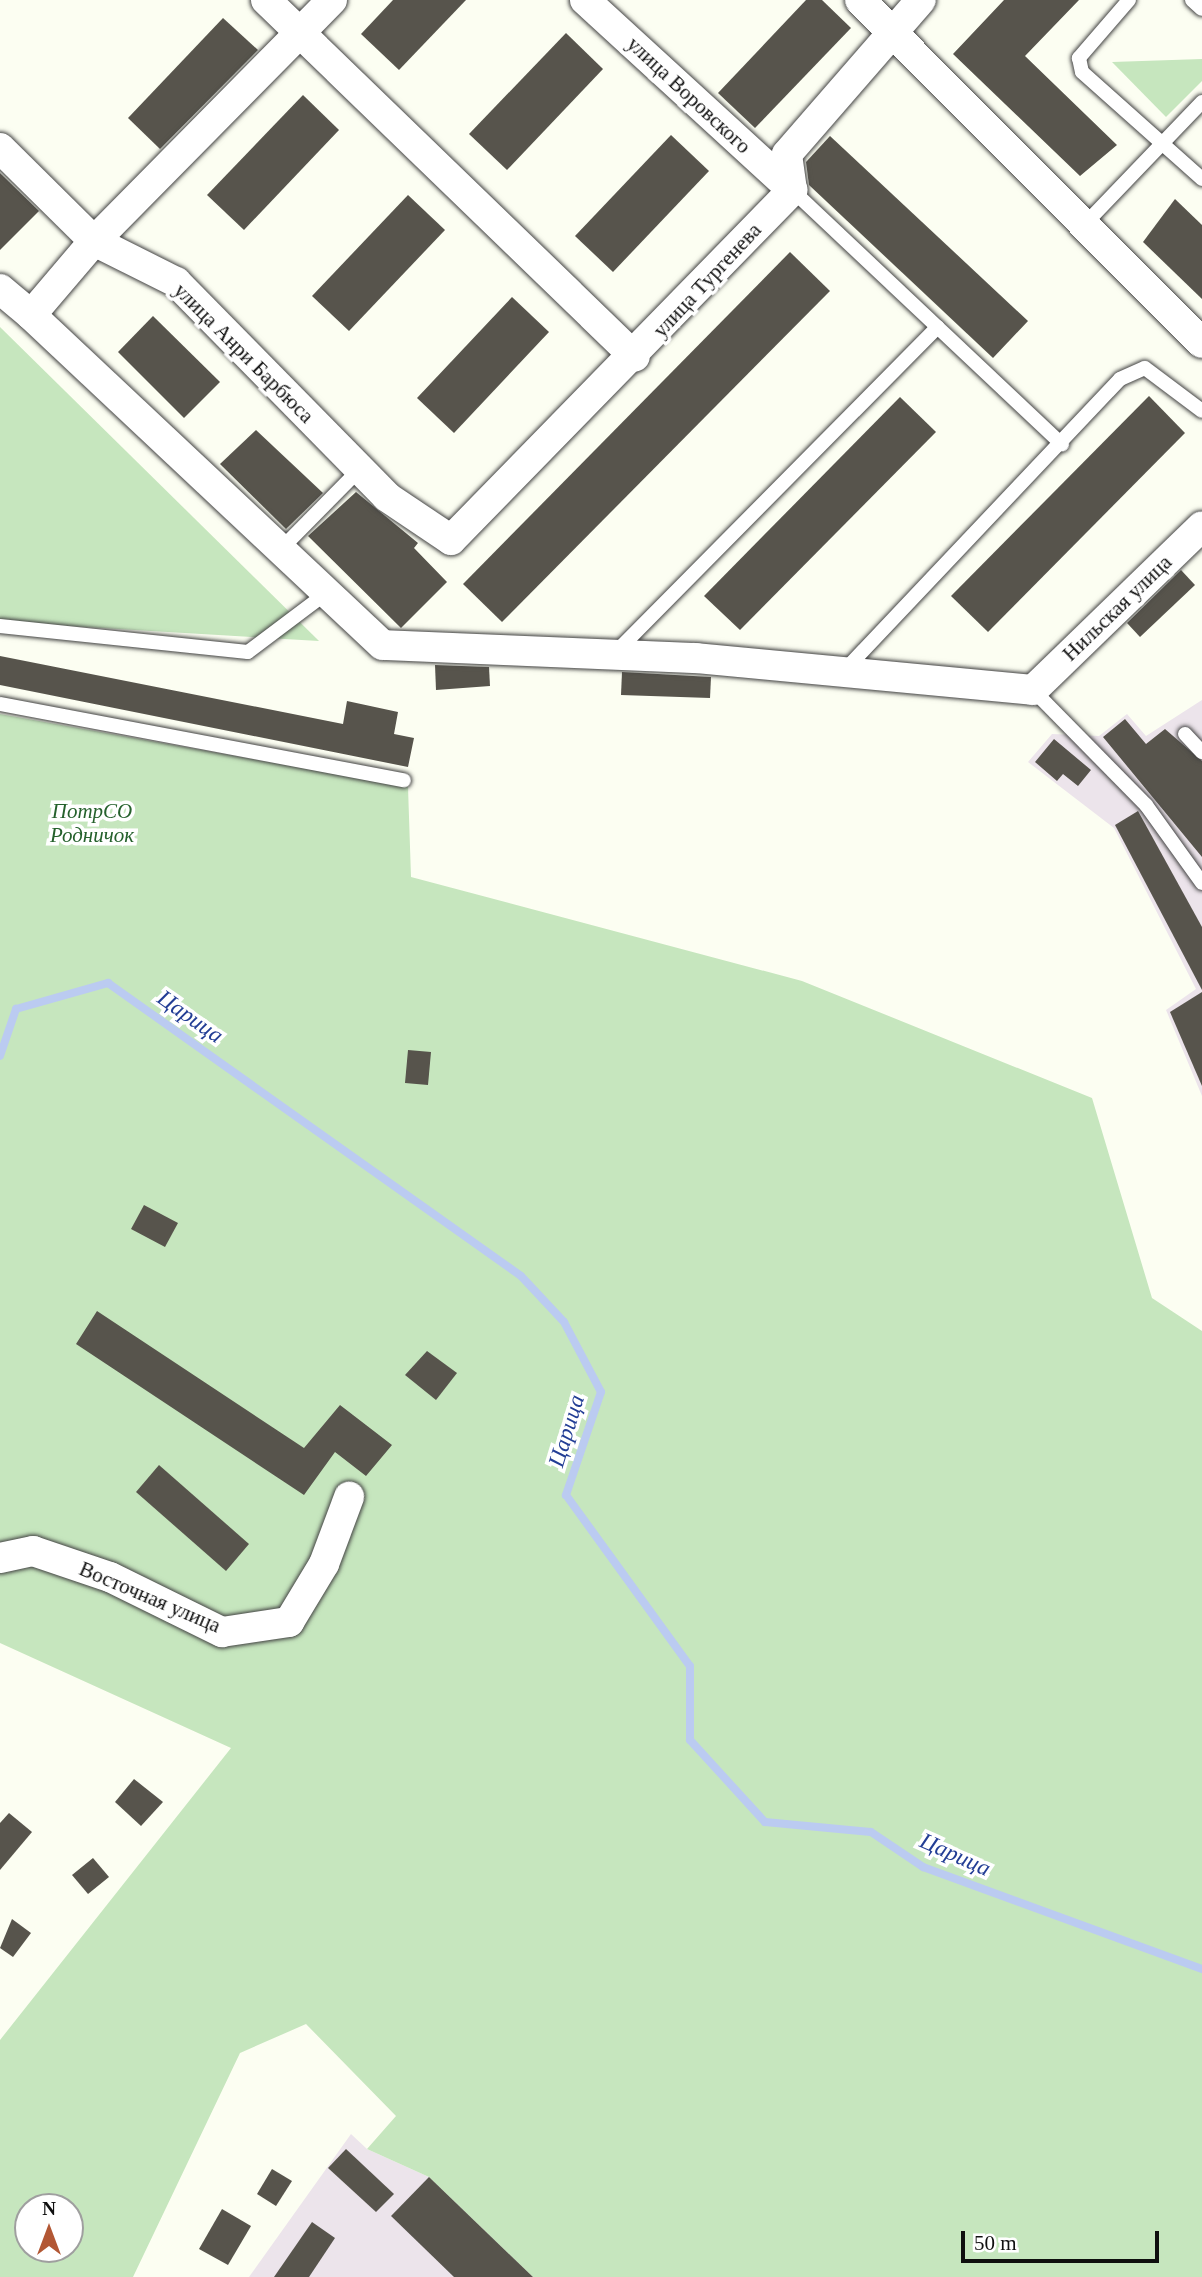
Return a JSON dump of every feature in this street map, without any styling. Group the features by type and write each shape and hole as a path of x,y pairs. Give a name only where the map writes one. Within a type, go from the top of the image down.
{"street":[{"path":"266,0 298,34 635,357"},
{"path":"31,315 94,241 332,0"},
{"name":"улица Воровского","path":"585,0 792,190"},
{"path":"860,0 893,30 1202,343"},
{"path":"792,190 787,154 921,0"},
{"name":"улица Анри Барбюса","path":"0,148 94,241 176,282 387,497 451,540"},
{"name":"улица Тургенева","path":"451,540 635,357 792,190"},
{"path":"0,289 329,591 383,645 613,655 843,672 1033,690"},
{"name":"Нильская улица","path":"1033,690 1202,526"},
{"name":"Восточная улица","path":"0,1558 33,1551 110,1577 222,1632 289,1622 324,1564 349,1497"}],"lane":[{"path":"1129,0 1079,58 1082,72 1202,179"},
{"path":"1192,0 1202,9"},
{"path":"1085,224 1202,102"},
{"path":"792,190 1062,444"},
{"path":"613,655 938,327"},
{"path":"843,672 1062,444 1120,379 1144,368 1202,411"},
{"path":"282,548 360,469"},
{"path":"0,626 248,652 329,591"},
{"path":"1033,690 1146,805 1202,883"},
{"path":"0,704 404,780"},
{"path":"1185,734 1202,752"}],"shaded area":[{"path":"1202,700 1202,1096 1166,1010 1196,989 1114,828 1028,762 1052,734 1099,736 1127,714 1146,736"},
{"path":"351,2134 367,2149 429,2177 533,2277 249,2277"}],"green space":[{"path":"1202,59 1202,81 1166,117 1112,62"},
{"path":"0,327 319,641 0,622"},
{"name":"ПотрСО Родничок","path":"0,714 408,787 411,877 802,981 1092,1098 1152,1298 1202,1331 1202,2277 533,2277 429,2177 367,2149 396,2116 306,2024 240,2053 133,2277 0,2277 0,2040 231,1748 0,1643"}],"building":[{"path":"393,0 466,0 399,70 361,34"},
{"path":"806,0 822,0 851,28 755,128 718,93"},
{"path":"1004,0 1079,0 1025,56 1117,145 1080,176 953,54"},
{"path":"223,18 258,50 160,149 128,118"},
{"path":"566,33 603,69 507,170 469,134"},
{"path":"303,95 339,130 244,230 207,195"},
{"path":"671,135 709,171 613,272 575,236"},
{"path":"830,136 1028,321 993,358 809,185 806,162"},
{"path":"0,173 39,211 0,250"},
{"path":"408,195 445,230 349,331 312,296"},
{"path":"1175,199 1202,225 1202,299 1143,242"},
{"path":"790,252 830,291 502,622 463,584"},
{"path":"512,297 549,332 454,433 417,398"},
{"path":"153,316 220,382 184,418 118,352"},
{"path":"1149,396 1185,433 988,632 951,596"},
{"path":"900,397 936,432 740,630 704,596"},
{"path":"256,430 323,493 286,529 220,464"},
{"path":"356,492 418,543 414,548 447,582 401,628 308,536"},
{"path":"1181,570 1195,585 1140,637 1127,623"},
{"path":"0,656 343,724 347,701 398,712 394,734 414,738 408,767 0,685"},
{"path":"435,665 489,667 490,686 436,690"},
{"path":"622,672 711,677 710,698 621,695"},
{"path":"1125,719 1146,744 1165,729 1202,761 1202,857 1103,737"},
{"path":"1054,739 1091,770 1078,786 1063,774 1057,781 1035,762"},
{"path":"1138,811 1202,927 1202,990 1115,825"},
{"path":"1202,992 1202,1086 1170,1012"},
{"path":"408,1050 431,1052 428,1085 405,1083"},
{"path":"144,1205 178,1223 165,1247 131,1229"},
{"path":"97,1311 304,1448 340,1405 392,1445 366,1476 335,1452 304,1495 76,1344"},
{"path":"427,1351 457,1373 436,1400 405,1375"},
{"path":"159,1465 249,1544 226,1571 136,1492"},
{"path":"134,1779 163,1802 141,1826 115,1802"},
{"path":"9,1813 32,1832 0,1870 0,1823"},
{"path":"93,1858 109,1877 88,1894 72,1875"},
{"path":"12,1919 31,1933 13,1957 0,1948"},
{"path":"346,2149 394,2194 376,2212 328,2168"},
{"path":"272,2169 292,2181 276,2206 257,2194"},
{"path":"429,2177 533,2277 454,2277 391,2216"},
{"path":"222,2209 251,2226 228,2265 199,2249"},
{"path":"312,2222 335,2238 309,2277 274,2277"}],"waterway":[{"name":"Царица","path":"0,1056 16,1009 108,983 521,1276 564,1322 601,1392 566,1495 690,1666 690,1740 765,1822 871,1832 923,1867 1202,1969"}]}
